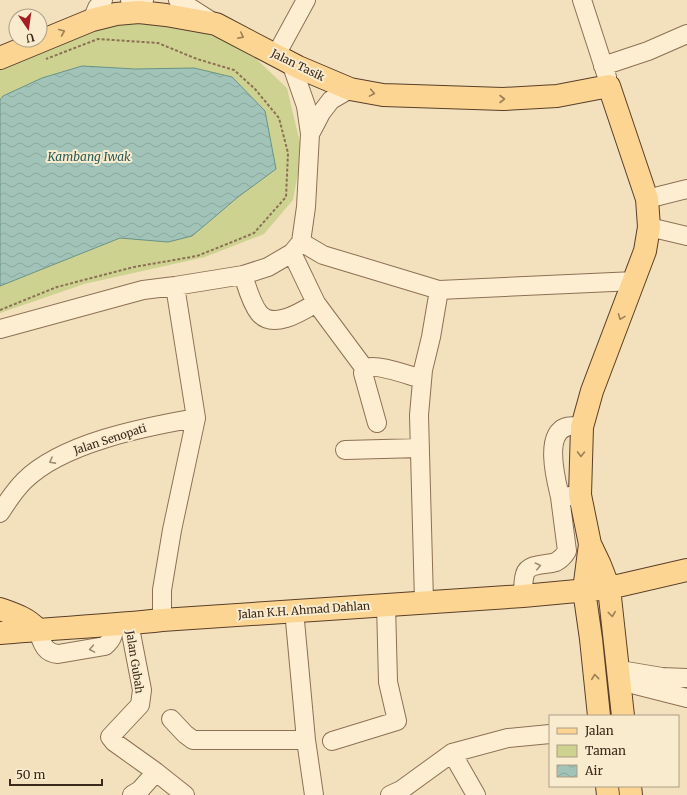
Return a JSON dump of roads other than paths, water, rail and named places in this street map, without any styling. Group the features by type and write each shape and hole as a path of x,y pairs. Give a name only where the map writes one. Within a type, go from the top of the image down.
{"main road":[{"name":"Jalan Tasik","path":"0,58 92,20 116,14 139,12 216,24 284,59 350,89 383,95 504,99 557,96 606,76"},
{"path":"606,76 647,199 649,227 645,251 635,281 592,391 582,427 570,496 609,588 623,715"},
{"path":"590,544 584,590 599,715"},
{"name":"Jalan K.H. Ahmad Dahlan","path":"0,633 294,610 523,596 609,588 687,570"},
{"path":"0,609 24,618 37,629"}],"street":[{"path":"92,20 102,0"},
{"path":"130,0 139,2 144,0"},
{"path":"178,0 216,24"},
{"path":"306,0 284,59 306,106 310,134 306,207 297,248 316,303 365,369"},
{"path":"582,0 606,76 648,51 687,34"},
{"path":"310,134 321,113 331,100 350,89"},
{"path":"647,199 687,189"},
{"path":"649,227 687,236"},
{"path":"0,329 143,290 243,275 268,268 297,248 323,254 439,290 635,281"},
{"path":"243,275 258,312 264,319 276,321 298,313 316,303"},
{"path":"162,620 162,590 169,544 196,418 175,286"},
{"path":"424,601 419,415 422,379 439,290"},
{"path":"365,369 382,367 422,379"},
{"path":"365,369 363,373 377,423"},
{"name":"Jalan Senopati","path":"0,513 14,492 24,481 44,466 64,455 105,439 131,431 196,418"},
{"path":"346,450 420,448"},
{"path":"523,596 524,576 527,570 531,567 556,562 563,557 567,551 570,496"},
{"path":"332,741 397,721 388,682 386,604"},
{"path":"294,610 306,740 314,795"},
{"name":"Jalan Gubah","path":"122,624 142,690 140,705 110,736 114,742 156,772 184,795"},
{"path":"619,675 687,678"},
{"path":"619,675 687,698"},
{"path":"171,719 193,740 306,740"},
{"path":"390,795 401,790 452,753 508,738 549,734"},
{"path":"452,753 476,795"},
{"path":"132,795 140,790 156,772"}],"water":[{"name":"Kambang Iwak","path":"82,66 135,69 194,68 232,77 265,111 276,169 238,197 192,236 168,242 120,238 0,286 0,100 3,96 42,78"}]}
